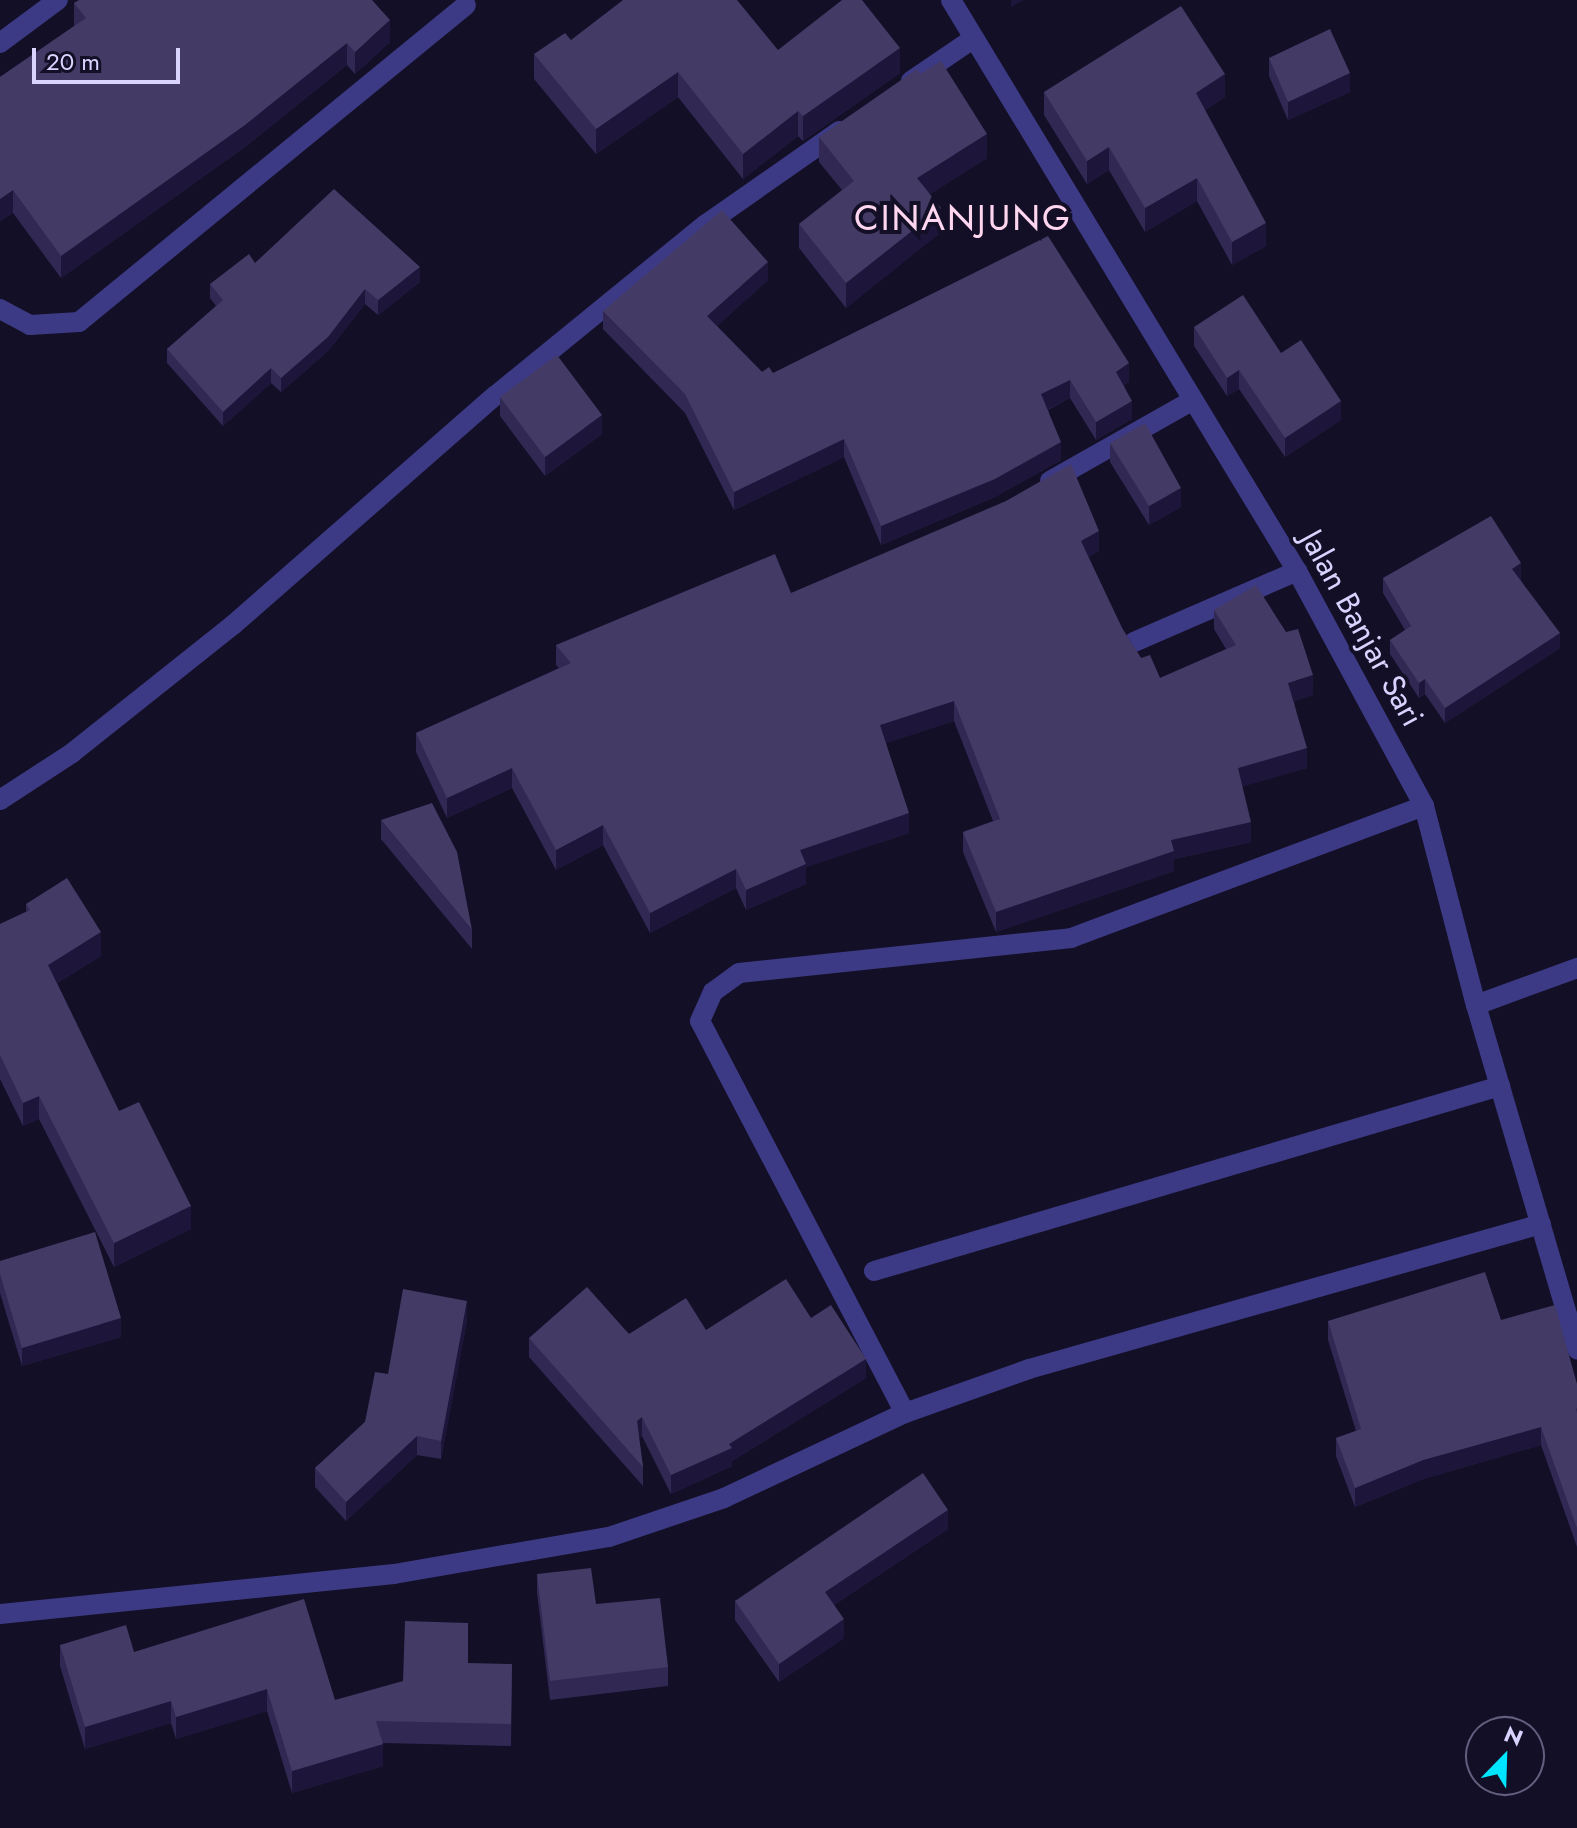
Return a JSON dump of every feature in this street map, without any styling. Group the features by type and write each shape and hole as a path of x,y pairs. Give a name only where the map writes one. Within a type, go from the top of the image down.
{"street":[{"path":"0,43 58,0"},
{"name":"Jalan Banjar Sari","path":"951,0 1297,571 1424,806 1476,1005 1577,1349"},
{"path":"0,309 30,325 79,322 466,5"},
{"path":"897,91 974,38"},
{"path":"0,800 72,753 233,625 495,396 705,225 858,118"},
{"path":"1028,493 1193,400"},
{"path":"1134,642 1297,571"},
{"path":"905,1413 700,1021 713,992 739,973 1071,938 1424,806"},
{"path":"1476,1005 1577,968"},
{"path":"874,1271 1500,1086"},
{"path":"0,1614 394,1574 609,1537 724,1498 905,1413 1029,1369 1541,1224"}],"building":[{"path":"79,0 372,0 390,20 355,52 347,43 245,125 61,256 13,190 0,199 0,77 86,18 74,3"},
{"path":"623,0 737,0 778,50 842,0 862,0 900,48 803,116 798,111 743,154 678,72 596,129 534,54 565,33 571,40"},
{"path":"1181,6 1225,74 1196,93 1266,223 1232,242 1197,178 1145,208 1109,147 1087,161 1044,92"},
{"path":"1330,29 1350,73 1288,102 1269,58"},
{"path":"941,61 987,134 917,178 941,208 846,283 799,224 854,181 819,137 917,69 920,74"},
{"path":"334,189 420,267 378,300 365,289 328,337 281,378 271,368 223,412 167,349 223,300 210,284 249,254 255,263"},
{"path":"722,210 768,262 707,316 762,372 769,367 773,373 1048,236 1129,363 1116,372 1132,401 1096,422 1070,380 1041,394 1061,442 995,479 881,526 844,439 734,492 685,394 603,311"},
{"path":"1243,295 1281,353 1301,340 1341,401 1285,438 1239,370 1227,378 1194,327"},
{"path":"557,355 602,415 545,457 500,397"},
{"path":"1145,423 1181,488 1149,506 1110,443"},
{"path":"1071,464 1099,531 1081,541 1122,628 1141,658 1150,655 1160,678 1236,645 1214,610 1256,585 1286,632 1298,629 1313,675 1288,683 1307,748 1238,768 1251,822 1171,840 1174,851 996,912 963,832 1000,819 954,701 880,725 909,813 800,850 806,864 746,890 736,869 650,913 603,825 556,850 512,768 447,798 416,733 571,663 556,645 775,554 791,593 1006,501"},
{"path":"1491,516 1521,563 1512,569 1560,633 1445,708 1425,679 1419,683 1390,640 1411,626 1383,578"},
{"path":"432,803 457,852 472,930 381,820"},
{"path":"67,878 101,932 48,965 119,1111 139,1102 191,1206 114,1243 39,1096 23,1103 0,1055 0,924 30,910 26,904"},
{"path":"95,1232 121,1318 22,1348 0,1274 0,1261"},
{"path":"1485,1272 1501,1320 1555,1305 1577,1384 1577,1528 1541,1427 1423,1460 1355,1488 1336,1438 1361,1429 1328,1321"},
{"path":"786,1279 811,1318 831,1305 866,1359 729,1444 732,1448 671,1475 642,1417 637,1421 643,1467 529,1338 587,1287 629,1334 686,1298 706,1330"},
{"path":"403,1289 467,1301 441,1441 417,1436 346,1502 315,1468 365,1422 375,1372 388,1374"},
{"path":"923,1473 948,1510 825,1592 844,1619 779,1664 735,1601"},
{"path":"591,1568 596,1604 660,1598 668,1667 550,1681 537,1574"},
{"path":"304,1599 335,1700 403,1681 405,1621 468,1623 468,1663 512,1664 511,1724 376,1721 383,1744 292,1771 267,1689 176,1717 171,1701 85,1727 60,1645 126,1625 134,1652"}],"district":[{"name":"CINANJUNG","path":"963,218"}]}
